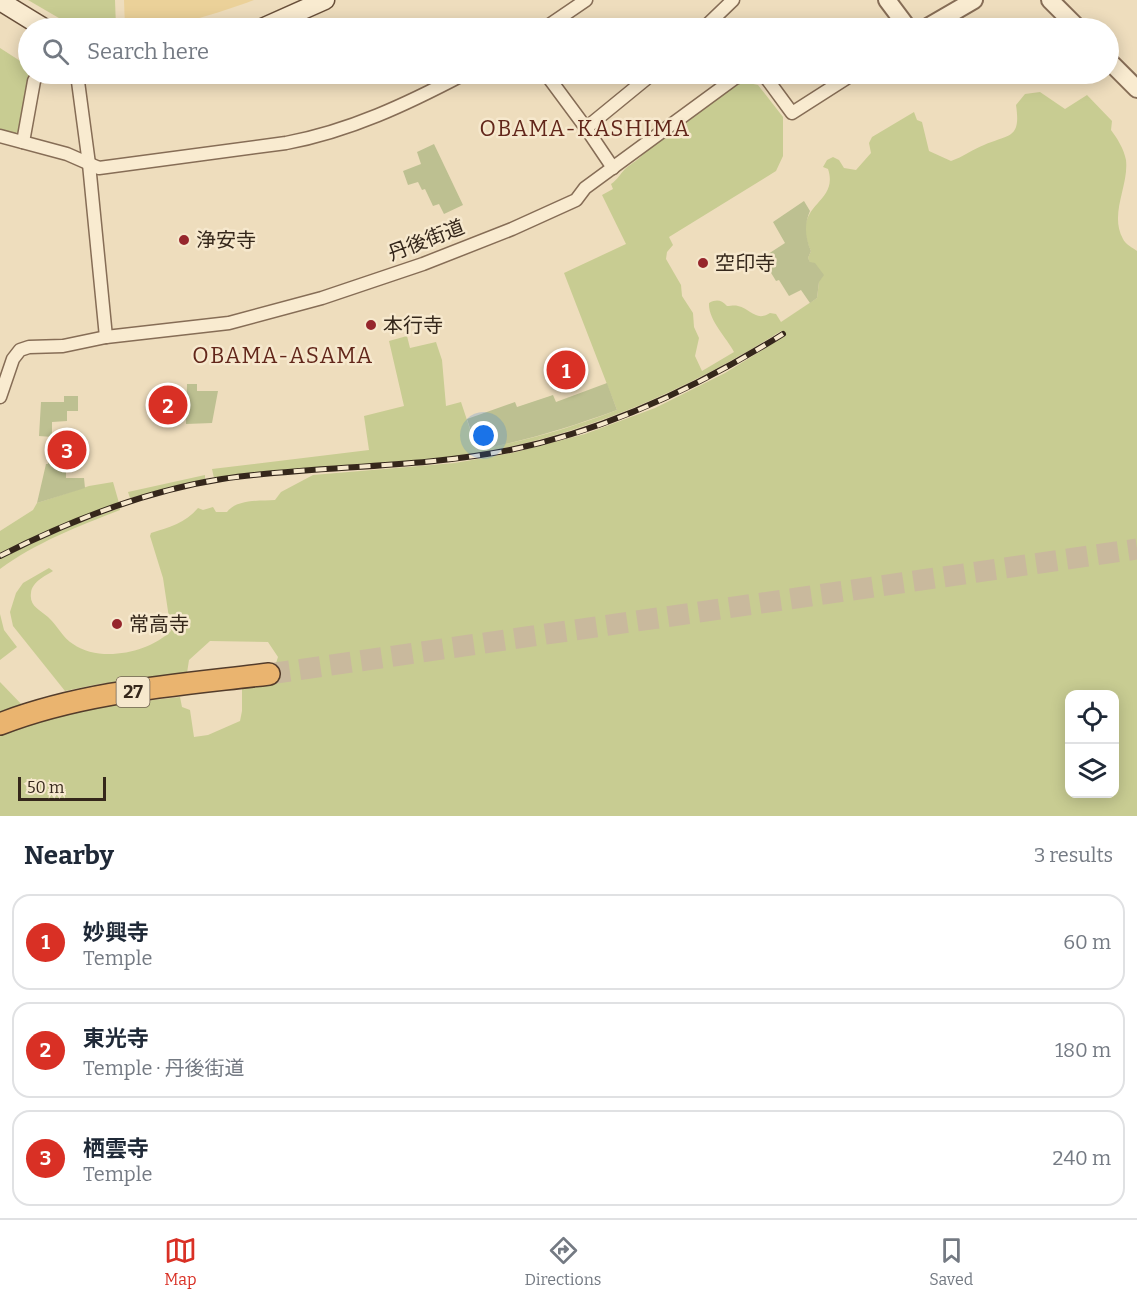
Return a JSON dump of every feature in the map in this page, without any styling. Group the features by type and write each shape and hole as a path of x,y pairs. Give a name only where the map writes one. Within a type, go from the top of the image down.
{"highway":[{"name":"27","path":"0,724 85,699 269,674"}],"main road":[{"path":"285,18 326,0"},
{"path":"0,1 28,18"}],"street":[{"path":"560,18 586,0"},
{"path":"714,18 733,0"},
{"path":"887,0 900,18"},
{"path":"943,18 974,0"},
{"path":"1050,0 1068,18"},
{"path":"1119,71 1137,89"},
{"path":"22,142 33,84"},
{"path":"78,84 89,164 106,338"},
{"path":"0,136 67,154 99,168 316,137 370,119 444,84"},
{"path":"553,84 613,168"},
{"path":"586,128 640,84"},
{"name":"丹後街道","path":"0,397 12,359 21,350 29,347 63,346 106,338 229,323 376,281 512,229 576,200 585,188 727,84"},
{"path":"771,84 792,113 837,84"}],"green space":[{"path":"28,0 115,0 116,18 59,18"},
{"path":"0,48 18,60 18,84 28,84 20,131 13,134 0,130"},
{"path":"735,84 758,85 783,117 783,156 776,171 669,237 673,245 667,252 666,259 681,285 682,296 693,313 694,327 699,338 695,356 702,371 734,352 714,322 709,303 723,302 727,306 743,308 757,316 776,314 781,322 817,298 819,282 808,258 811,251 806,235 806,223 810,213 827,190 830,181 828,169 823,167 827,160 833,157 839,160 844,168 856,170 871,153 869,143 872,137 914,112 917,120 922,122 929,151 951,161 1012,134 1017,124 1016,105 1025,94 1040,92 1065,109 1087,95 1112,121 1111,130 1126,160 1119,210 1119,229 1124,241 1137,251 1137,816 0,816 0,735 22,726 66,714 180,697 182,707 190,710 194,737 208,735 240,721 242,686 270,681 278,657 268,642 210,641 189,660 187,673 99,684 65,691 13,626 10,612 16,593 23,583 49,568 53,571 34,586 31,593 32,601 73,644 96,653 124,653 137,650 161,639 171,631 163,578 151,533 182,521 198,508 203,510 213,507 216,512 227,512 243,503 275,500 281,492 313,475 455,463 512,453 585,434 655,408 725,373 785,336 781,331 704,375 624,412 582,427 497,450 393,463 274,471 214,478 212,469 369,450 364,416 404,406 389,341 407,336 410,348 436,342 442,360 446,406 461,402 477,450 548,433 617,410 564,273 626,244 602,195 613,189 611,184 625,169"},
{"path":"434,144 463,205 444,214 439,204 433,206 425,189 422,190 418,182 408,185 403,171 421,164 417,152"},
{"path":"804,201 810,211 806,226 807,241 811,251 808,258 824,275 819,282 817,298 810,303 801,290 789,296 779,280 776,281 762,258 785,243 773,222"},
{"path":"607,383 617,410 548,433 477,450 467,419 515,402 517,407 553,395 556,402"},
{"path":"187,384 197,384 197,391 218,391 212,423 186,424"},
{"path":"64,396 78,396 78,411 67,411 67,421 52,422 52,437 39,436 41,402 64,402"},
{"path":"53,451 54,467 66,467 66,478 84,478 85,488 37,503 46,464 48,464 48,452"},
{"path":"205,475 205,480 130,498 128,492"},
{"path":"113,482 119,503 70,521 0,553 0,531 33,510 37,503 89,486"},
{"path":"120,508 120,510 43,543 0,569 0,559 59,531"},
{"path":"0,614 4,630 17,647 0,660"},
{"path":"0,682 25,708 0,717"}],"sand":[{"path":"124,0 254,0 199,18 125,18"}],"tunnel":[{"path":"269,674 1137,549"}],"railway":[{"path":"0,556 80,519 136,499 193,484 294,471 438,461 510,450 582,431 685,389 783,334"}],"place":[{"name":"浄安寺","path":"184,240"},
{"name":"空印寺","path":"703,263"},
{"name":"本行寺","path":"371,325"},
{"name":"妙興寺","path":"566,370"},
{"name":"東光寺","path":"168,405"},
{"name":"栖雲寺","path":"67,450"},
{"name":"常高寺","path":"117,624"}],"district":[{"name":"OBAMA-KASHIMA","path":"585,128"},
{"name":"OBAMA-ASAMA","path":"283,355"}]}
